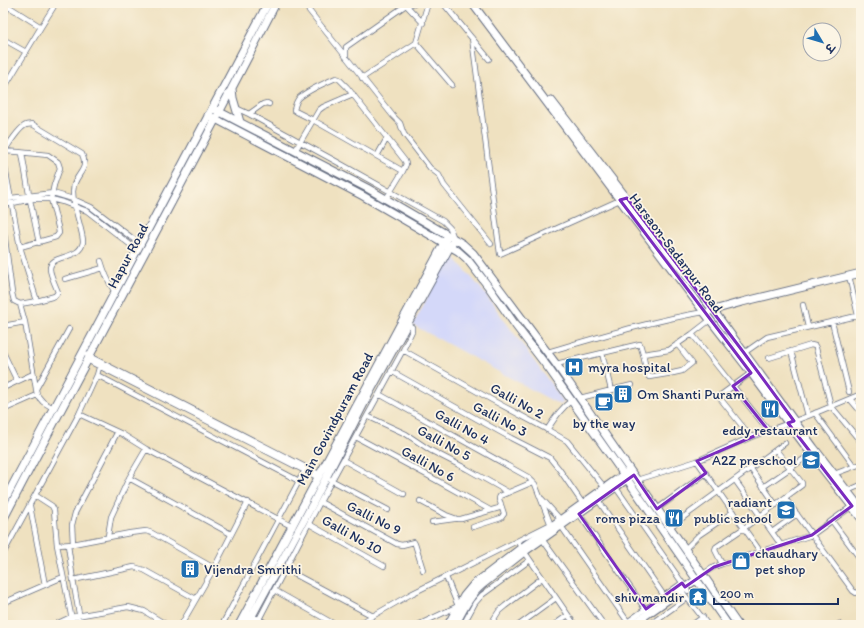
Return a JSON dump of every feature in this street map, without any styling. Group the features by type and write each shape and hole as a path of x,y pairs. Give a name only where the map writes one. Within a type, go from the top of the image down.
{"street":[{"path":"3,3 41,27"},
{"path":"3,90 53,8 54,6 52,3"},
{"name":"Hapur Road","path":"3,520 116,289 268,3"},
{"name":"Hapur Road","path":"3,503 53,408 84,357 220,112 276,3"},
{"path":"303,3 362,78 400,123 403,132 430,168 439,175 444,185 491,244"},
{"path":"346,56 346,47 406,5 415,3"},
{"path":"362,78 416,43 428,3"},
{"path":"443,3 489,59"},
{"name":"Harsaon-Sadarpur Road","path":"472,3 623,199 713,310 791,422 811,454 861,518"},
{"name":"Harsaon-Sadarpur Road","path":"476,3 623,199 710,320 861,509"},
{"path":"406,5 423,23"},
{"path":"3,16 9,6"},
{"path":"472,38 500,254 623,199"},
{"path":"3,39 26,52"},
{"path":"416,43 452,85"},
{"path":"386,199 403,171 406,164 353,94 339,79 336,78 298,99 294,110 403,171"},
{"path":"232,89 240,122"},
{"path":"296,151 316,113 323,107 353,94"},
{"path":"249,114 263,104 269,104"},
{"path":"212,108 367,188 462,244 473,253 580,398 697,581 728,625"},
{"path":"236,108 443,221 450,228 451,238"},
{"path":"208,115 363,196 447,245 463,256 572,400 658,509 738,625"},
{"path":"3,230 14,301 20,304 55,296 58,292 50,269 51,264 54,260 73,254 80,249 83,241 73,199 74,185 82,171 84,160 82,154 32,124 26,125 18,131 4,155 10,198 20,247 37,300"},
{"path":"377,156 387,138"},
{"path":"4,155 22,153 48,155 58,162 60,168 52,196 59,233 56,238 20,247"},
{"path":"22,153 40,242"},
{"path":"3,199 52,196 73,199 91,207 116,226 139,247"},
{"path":"52,196 87,211 113,231 139,247"},
{"path":"3,205 30,198"},
{"path":"113,231 116,226"},
{"name":"Main Govindpuram Road","path":"239,625 247,619 295,528 324,478 405,322 451,238"},
{"path":"101,261 111,286 113,289 116,289"},
{"path":"65,279 103,268"},
{"path":"547,352 619,331 713,310 788,290 861,273"},
{"path":"850,280 860,315 861,329"},
{"path":"20,304 37,395 43,402 53,408"},
{"path":"803,305 808,326"},
{"path":"744,353 768,337 808,326 860,315"},
{"path":"643,354 669,350 710,320"},
{"path":"3,326 24,322"},
{"path":"257,623 320,502 324,478 343,460 403,350 412,331 412,327 405,322"},
{"path":"832,322 849,392"},
{"path":"36,388 69,329"},
{"path":"692,334 768,430"},
{"path":"556,364 640,344 649,377 682,371 692,363 677,344"},
{"path":"769,358 811,345 816,348 831,406 861,442"},
{"name":"Galli No 2","path":"403,350 567,441 605,488"},
{"path":"791,351 808,416"},
{"path":"3,352 17,381"},
{"path":"602,353 611,390"},
{"path":"84,357 388,510"},
{"path":"3,554 79,414 97,375 100,364"},
{"name":"Galli No 3","path":"391,371 550,458 583,504"},
{"path":"751,373 718,398 751,437"},
{"path":"3,388 33,374"},
{"path":"97,375 299,481"},
{"path":"580,398 632,385"},
{"name":"Galli No 4","path":"379,394 528,477 533,482"},
{"path":"357,625 411,594 517,541 561,523 577,511 598,500 614,485 630,475 697,461 768,430 808,416 861,394"},
{"path":"3,410 37,395"},
{"path":"850,399 861,412"},
{"path":"548,430 558,412 572,400"},
{"path":"815,413 854,466"},
{"path":"79,414 130,438 146,449 295,528"},
{"name":"Galli No 5","path":"367,416 406,434 430,450 508,492"},
{"path":"82,625 73,580 71,544 72,525 75,513 117,433"},
{"name":"Galli No 6","path":"356,437 490,510"},
{"path":"670,527 786,443"},
{"path":"108,536 111,517 129,478 146,449"},
{"path":"722,564 715,549 802,485 776,450"},
{"path":"763,487 811,454"},
{"path":"343,460 404,494"},
{"path":"697,461 760,551"},
{"path":"834,474 861,464"},
{"path":"222,625 305,468"},
{"path":"751,469 776,505"},
{"path":"658,509 706,473"},
{"path":"129,478 231,534"},
{"path":"735,480 781,545"},
{"path":"473,527 501,518 504,514 499,497 533,482 552,527"},
{"path":"577,511 583,504 605,488 614,485"},
{"path":"614,485 708,625"},
{"path":"847,491 861,485"},
{"path":"35,495 52,506 54,510 57,545 73,625"},
{"path":"540,496 561,523 628,624 666,598 685,590"},
{"path":"785,498 853,592 861,591"},
{"path":"598,500 666,598"},
{"path":"420,501 446,515 457,519"},
{"path":"181,625 214,568 248,502"},
{"name":"Galli No 9","path":"320,502 397,544 402,545 414,542 423,570"},
{"path":"432,522 461,519 499,508 501,505"},
{"path":"30,506 45,585"},
{"path":"640,625 714,567 812,535 852,506"},
{"path":"577,511 647,611"},
{"path":"685,549 700,535 733,512"},
{"path":"772,532 797,514"},
{"path":"832,521 861,560"},
{"name":"Galli No 10","path":"309,524 384,566"},
{"path":"448,625 468,590 474,584 523,550 542,539 552,527"},
{"path":"455,625 467,602 476,590 552,527"},
{"path":"57,545 146,531 214,568"},
{"path":"542,539 604,625"},
{"path":"517,541 575,625"},
{"path":"462,625 482,595 530,560"},
{"path":"73,580 137,568 144,570 196,599"},
{"path":"285,569 373,616"},
{"path":"3,603 63,577"},
{"path":"446,577 458,606"},
{"path":"490,625 499,611 542,578"},
{"path":"274,590 336,625"},
{"path":"649,625 685,590"},
{"path":"519,625 556,598"},
{"path":"418,625 458,606"},
{"path":"54,625 71,618 128,607 144,611 167,625"},
{"path":"554,625 568,615"},
{"path":"692,625 703,618"},
{"path":"247,619 266,625"}],"highlighted area":[{"path":"627,198 794,421 788,423 852,506 812,535 714,567 685,587 682,583 646,609 579,514 634,475 657,509 706,473 697,461 768,430 733,386 751,373 620,200"}],"shaded area":[{"path":"454,257 484,292 564,402 560,405 413,325 441,271"}],"place":[{"name":"myra hospital","path":"574,367"},
{"name":"Om Shanti Puram","path":"623,394"},
{"name":"by the way","path":"604,402"},
{"name":"eddy restaurant","path":"770,409"},
{"name":"A2Z preschool","path":"811,460"},
{"name":"radiant public school","path":"786,510"},
{"name":"roms pizza","path":"674,518"},
{"name":"chaudhary pet shop","path":"741,561"},
{"name":"Vijendra Smrithi","path":"190,569"},
{"name":"shiv mandir","path":"698,597"}]}
